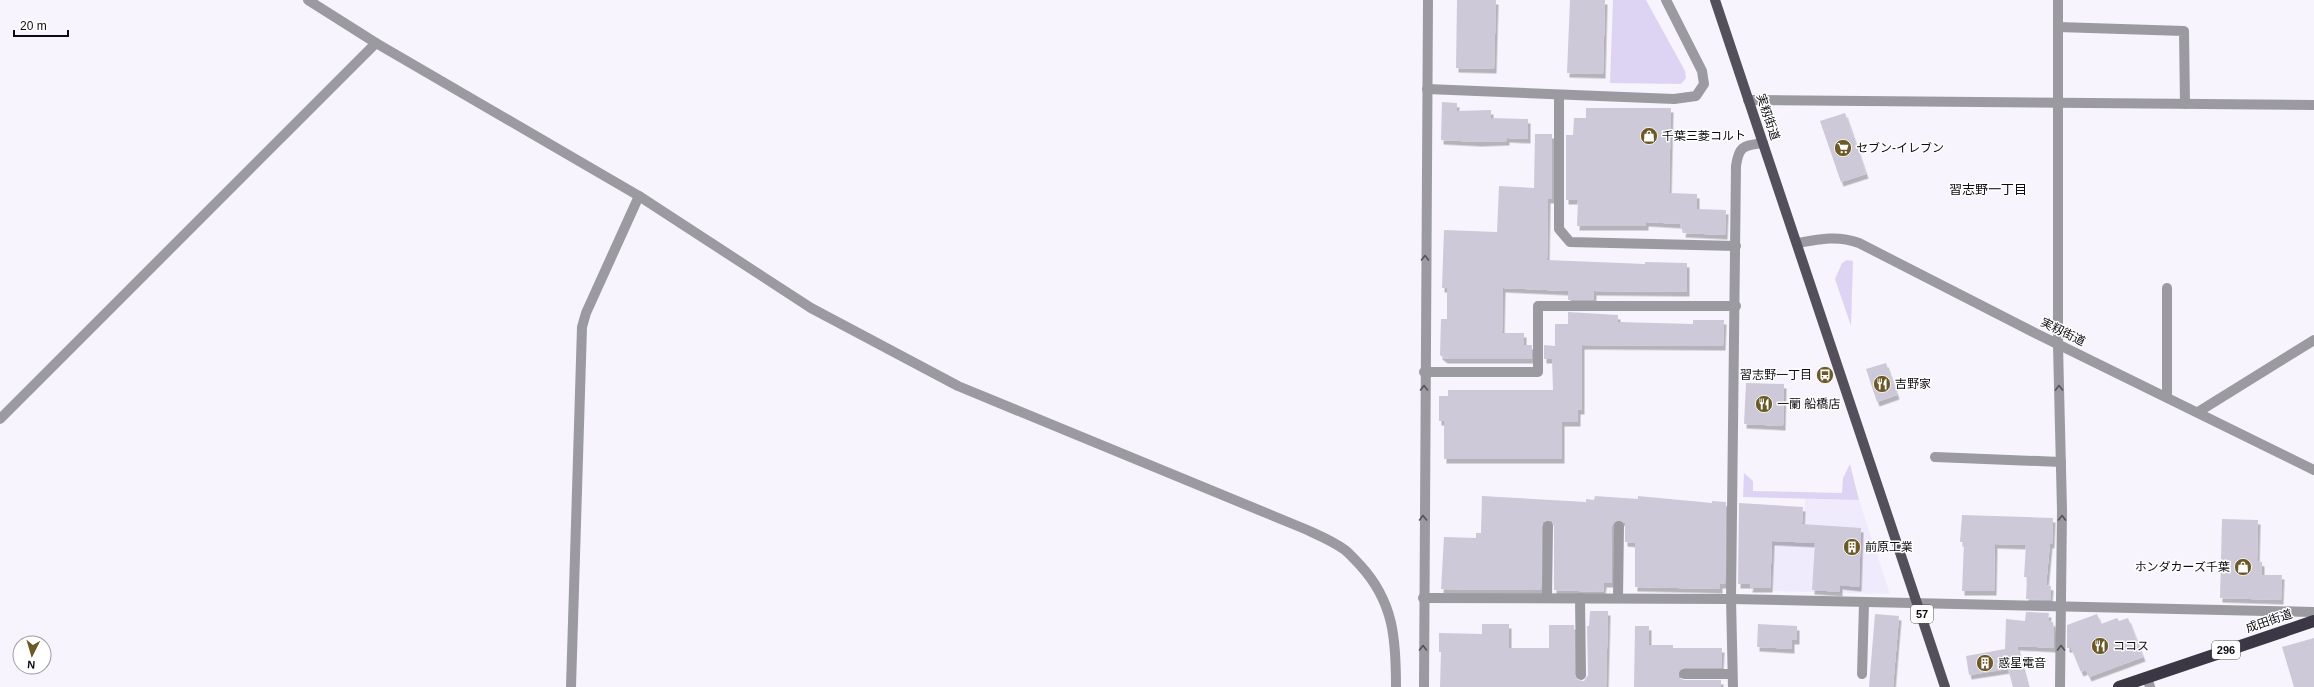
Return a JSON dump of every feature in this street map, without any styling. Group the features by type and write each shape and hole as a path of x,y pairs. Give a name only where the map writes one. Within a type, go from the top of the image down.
{"highway":[{"name":"成田街道","path":"2119,687 2149,682 2314,621"}],"main road":[{"name":"実籾街道","path":"1715,0 1798,243 1945,687"}],"street":[{"path":"308,0 376,43 639,196 811,308 958,386 1305,528 1346,550 1366,572 1379,592 1391,619 1396,643 1396,687"},
{"path":"1424,687 1424,372 1428,0"},
{"path":"1427,89 1674,99 1696,96 1704,84 1702,71 1666,0"},
{"path":"2058,0 2058,345 2061,462 2060,687"},
{"path":"2058,27 2184,31 2185,104"},
{"path":"0,419 376,43"},
{"path":"1559,95 1559,229 1570,242 1736,246"},
{"path":"1748,100 2314,106"},
{"path":"1733,687 1731,599 1736,306 1736,166 1738,155 1746,146 1763,142"},
{"path":"571,687 582,327 586,313 639,196"},
{"name":"実籾街道","path":"1798,243 1822,238 1848,238 2058,345 2198,412 2314,470"},
{"path":"2167,288 2167,397"},
{"path":"1424,372 1538,372 1538,306 1736,306"},
{"path":"2198,412 2314,340"},
{"path":"1935,457 2061,462"},
{"path":"1547,598 1548,526"},
{"path":"1618,598 1619,526"},
{"path":"1423,598 1731,599 1864,604 2314,612"},
{"path":"1580,598 1581,674"},
{"path":"1862,674 1864,604"},
{"path":"1684,674 1732,674"}],"shaded area":[{"path":"1613,0 1646,0 1685,71 1686,78 1681,84 1610,83"},
{"path":"1847,260 1853,261 1851,326 1835,279 1842,263"},
{"path":"1850,464 1859,500 1743,497 1744,473 1753,481 1753,491 1842,493 1843,478"},
{"name":"前原工業","path":"1805,499 1859,500 1890,594 1772,591 1773,521 1804,523"}],"building":[{"path":"1457,0 1496,0 1494,69 1456,68"},
{"path":"1570,0 1605,0 1603,74 1567,73"},
{"path":"1442,102 1457,103 1457,111 1491,110 1491,118 1528,119 1528,139 1507,138 1507,141 1479,142 1441,140"},
{"path":"1586,108 1671,108 1669,193 1697,194 1697,209 1726,210 1725,235 1683,233 1684,228 1680,228 1680,224 1646,222 1646,226 1577,226 1578,200 1566,200 1566,135 1573,135 1574,118 1586,118"},
{"name":"セブン-イレブン","path":"1845,113 1866,174 1841,182 1820,121"},
{"path":"1535,134 1552,134 1552,199 1548,199 1547,260 1645,264 1645,262 1687,263 1687,292 1594,291 1594,300 1568,300 1568,291 1503,288 1502,333 1524,333 1524,345 1532,345 1532,359 1445,359 1440,355 1441,319 1447,319 1447,288 1442,288 1444,230 1497,232 1499,186 1534,188"},
{"path":"1568,312 1618,315 1618,322 1693,324 1693,320 1724,320 1723,346 1582,345 1582,410 1578,410 1578,422 1562,422 1562,459 1444,459 1444,421 1439,421 1439,396 1448,396 1448,390 1553,390 1552,359 1544,359 1544,345 1555,346 1555,324 1568,324"},
{"path":"1886,363 1897,395 1877,402 1866,369"},
{"name":"一蘭 船橋店","path":"1746,383 1784,384 1783,426 1744,424"},
{"path":"1482,496 1586,502 1586,499 1594,500 1595,496 1638,499 1638,496 1712,503 1712,501 1726,502 1725,584 1720,584 1720,589 1635,587 1635,543 1625,542 1625,523 1619,520 1614,522 1612,526 1612,583 1604,583 1603,592 1554,590 1554,526 1552,521 1548,520 1543,522 1542,526 1541,590 1441,589 1444,537 1476,538 1476,533 1481,533"},
{"path":"1739,503 1803,507 1802,524 1861,528 1859,587 1840,585 1840,592 1812,590 1815,543 1772,541 1770,588 1750,588 1751,584 1738,584"},
{"path":"1962,515 2053,518 2052,544 2050,544 2046,585 2051,586 2050,600 2026,599 2027,577 2024,577 2026,545 1995,544 1994,591 1962,591 1964,542 1960,542"},
{"path":"2222,519 2258,520 2257,561 2262,562 2262,575 2282,575 2281,600 2220,598"},
{"path":"1590,611 1608,611 1606,687 1440,687 1441,652 1439,652 1439,633 1482,634 1482,624 1509,624 1509,648 1549,648 1549,625 1574,625 1575,675 1578,680 1584,681 1588,675 1587,626 1589,626"},
{"path":"2026,612 2049,613 2048,621 2053,622 2054,630 2054,648 2017,646 2028,687 2013,687 2008,669 1969,675 1966,656 2005,649 2006,619 2025,621"},
{"path":"1875,614 1899,616 1893,687 1869,687"},
{"path":"2097,614 2101,624 2117,618 2119,621 2128,618 2143,657 2089,677 2086,670 2081,672 2071,648 2067,648 2067,625"},
{"path":"1758,624 1797,626 1797,640 1792,640 1792,649 1757,647"},
{"path":"1635,626 1649,626 1649,645 1673,645 1673,648 1722,648 1721,668 1684,668 1678,674 1679,678 1684,680 1721,680 1721,687 1634,687"},
{"path":"2314,638 2314,687 2294,687 2282,647"}],"place":[{"name":"千葉三菱コルト","path":"1649,136"},
{"name":"セブン-イレブン","path":"1843,148"},
{"name":"習志野一丁目","path":"1825,375"},
{"name":"吉野家","path":"1882,384"},
{"name":"一蘭 船橋店","path":"1764,404"},
{"name":"前原工業","path":"1852,547"},
{"name":"ホンダカーズ千葉","path":"2243,567"},
{"name":"ココス","path":"2100,646"},
{"name":"惑星電音","path":"1985,663"}],"district":[{"name":"習志野一丁目","path":"1988,189"}]}
